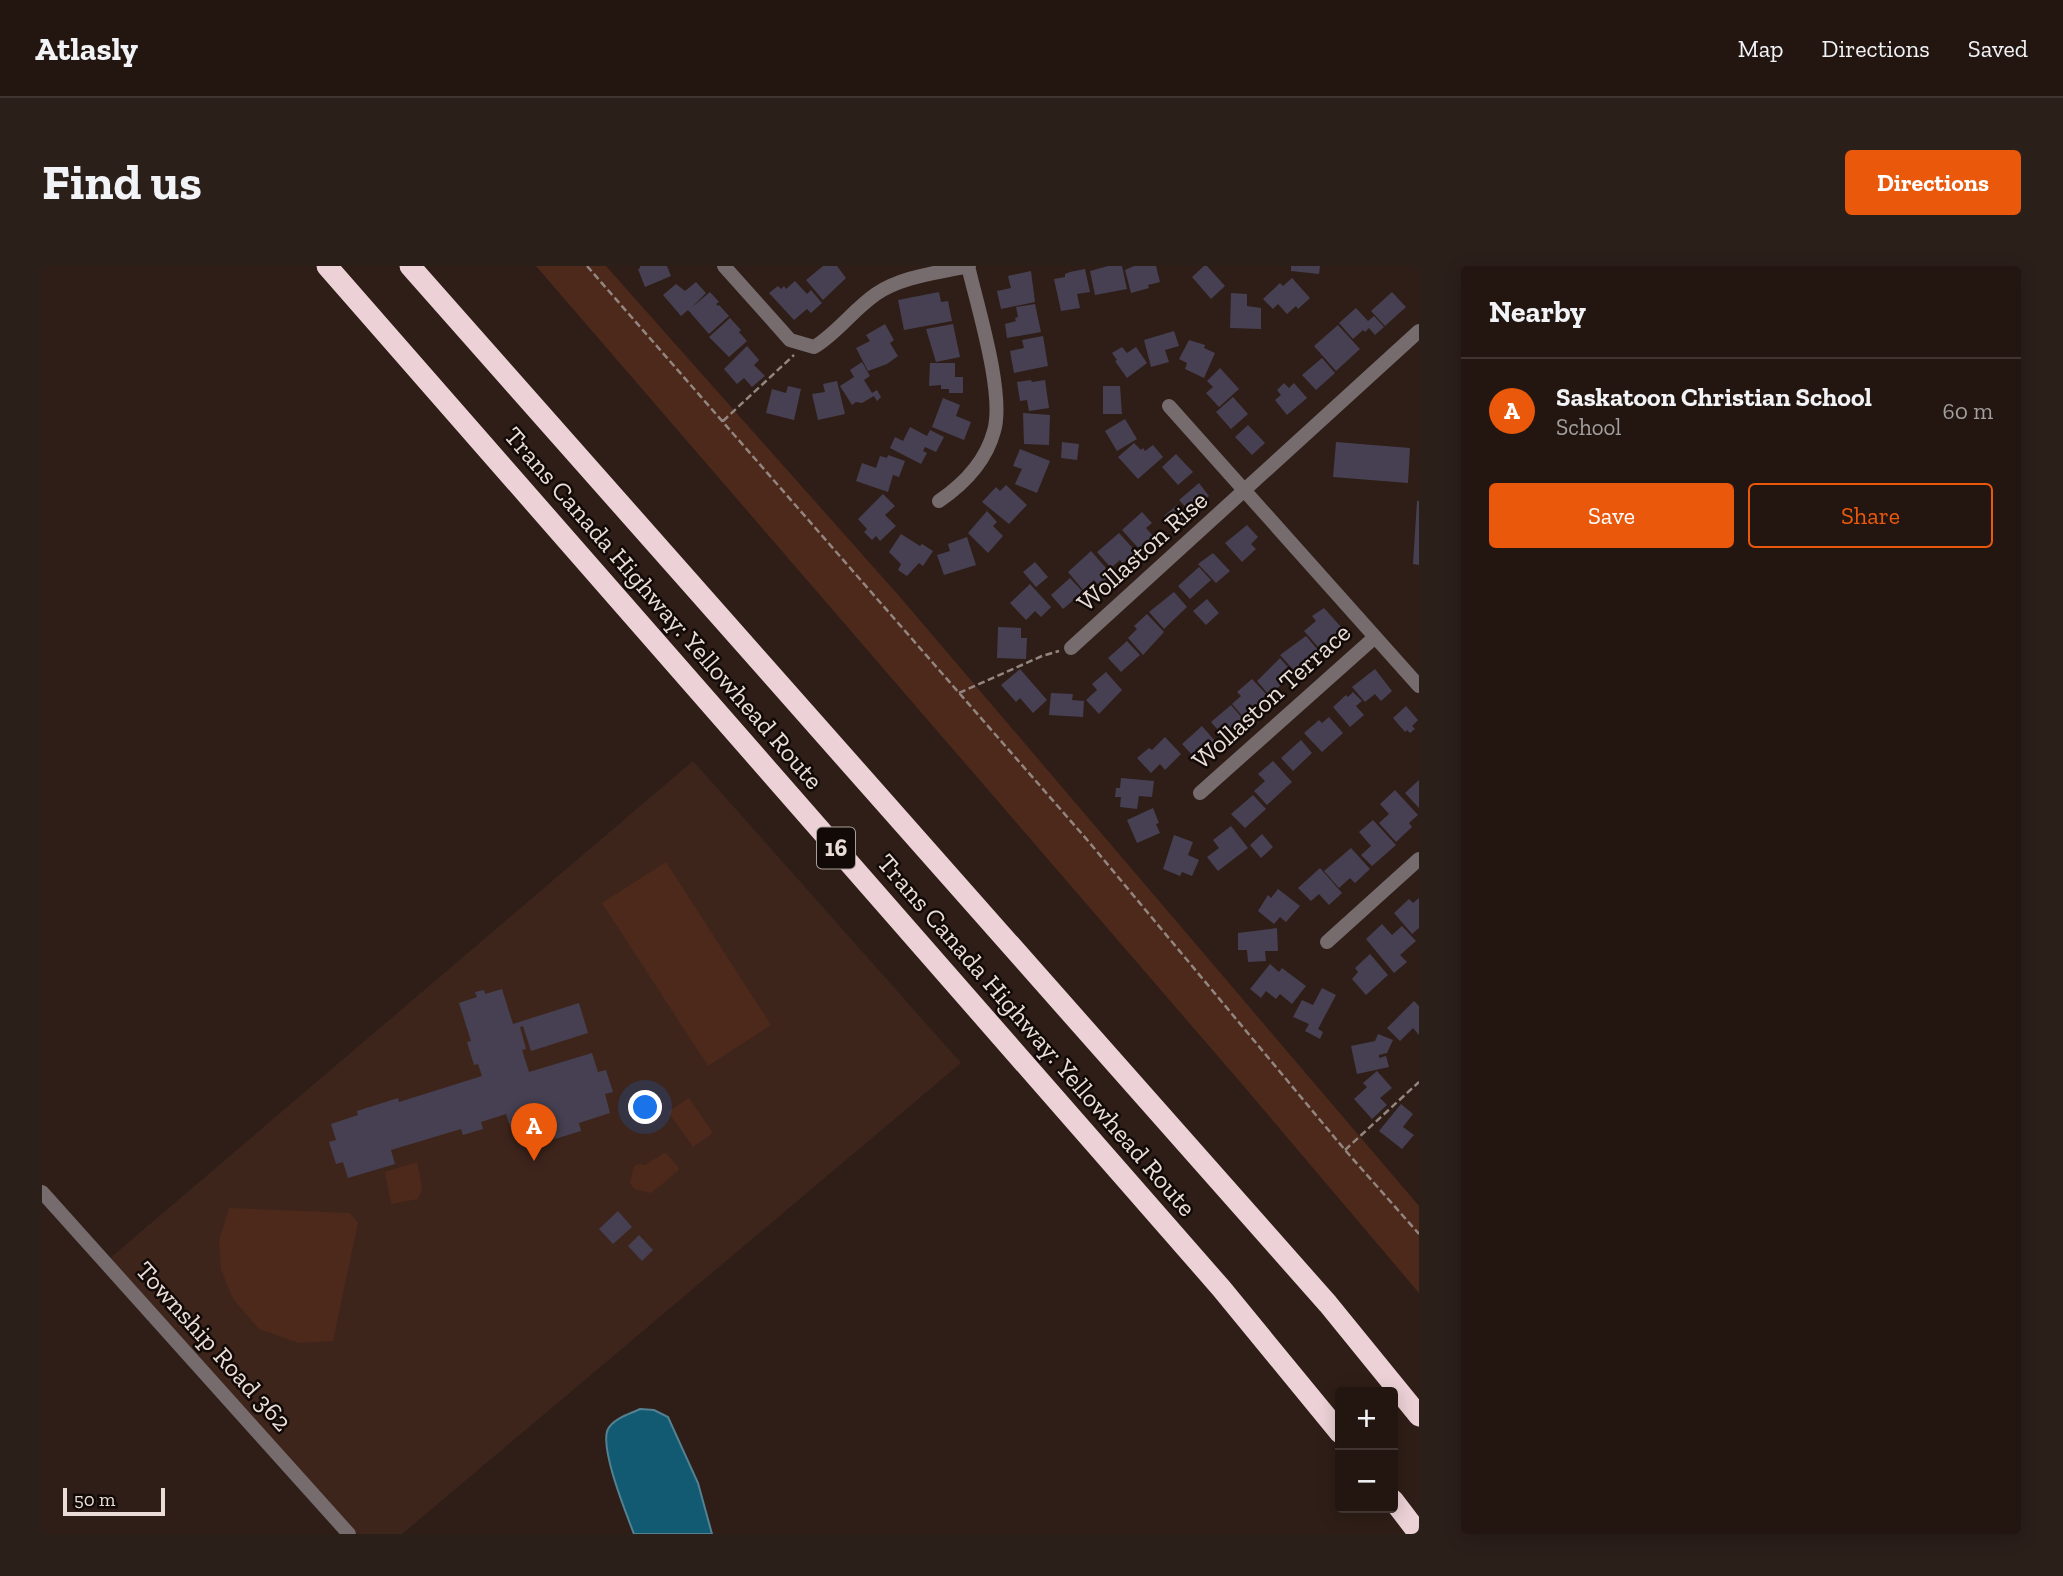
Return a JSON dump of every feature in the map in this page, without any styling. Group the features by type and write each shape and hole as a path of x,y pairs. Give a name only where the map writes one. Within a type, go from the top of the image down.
{"highway":[{"path":"321,266 364,308"},
{"name":"Trans Canada Highway: Yellowhead Route","path":"327,266 1212,1278 1335,1427"},
{"name":"Trans Canada Highway: Yellowhead Route","path":"410,266 1328,1304 1419,1416"},
{"path":"1398,1507 1419,1534"}],"street":[{"path":"724,266 790,340 814,347 825,341 844,320 878,293 901,282 968,266 998,408 994,430 976,467 958,488 939,501"},
{"name":"Wollaston Rise","path":"1071,648 1419,331"},
{"path":"1169,406 1419,686"},
{"name":"Wollaston Terrace","path":"1200,793 1375,637"},
{"path":"1327,942 1419,859"},
{"name":"Township Road 362","path":"42,1192 349,1534"}],"path":[{"path":"587,266 1089,842 1345,1150 1419,1234"},
{"path":"723,421 782,366"},
{"path":"959,693 1042,656"},
{"path":"1345,1150 1419,1082"}],"shaded area":[{"path":"536,266 606,266 900,597 1419,1206 1419,1293 1241,1083"},
{"path":"693,761 961,1063 402,1534 357,1534 109,1259"},
{"path":"666,862 771,1025 708,1066 602,903"},
{"path":"689,1098 713,1133 693,1147 668,1112"},
{"path":"664,1153 679,1168 678,1171 651,1193 634,1189 630,1183 634,1166 645,1165"},
{"path":"417,1162 422,1188 418,1199 391,1204 385,1172"},
{"path":"229,1208 350,1213 358,1223 333,1341 299,1343 259,1329 233,1299 221,1270 219,1241"}],"water":[{"path":"640,1409 654,1410 668,1417 698,1483 712,1534 634,1534 610,1465 606,1438 608,1429 614,1422"}],"building":[{"path":"640,266 667,266 671,276 645,287 638,269"},
{"path":"823,266 837,266 846,278 823,300 806,280"},
{"path":"1108,266 1122,266 1127,289 1095,295 1090,271"},
{"path":"1134,266 1156,266 1160,282 1131,293 1125,270"},
{"path":"1204,266 1225,286 1211,299 1192,277"},
{"path":"1291,266 1320,266 1319,274 1291,271"},
{"path":"1085,269 1090,292 1077,294 1080,308 1061,311 1054,279"},
{"path":"1031,271 1035,302 1001,309 997,291 1011,288 1008,276"},
{"path":"1292,278 1310,298 1298,309 1296,306 1287,314 1278,304 1273,309 1263,299 1280,283 1283,286"},
{"path":"795,281 807,294 811,290 822,303 811,313 807,309 794,320 769,293 778,286 781,289 784,286 786,289"},
{"path":"696,282 706,293 691,308 710,292 719,302 716,304 729,316 709,334 688,310 681,316 663,295 676,284 685,291"},
{"path":"939,292 941,302 948,301 952,321 904,330 898,300"},
{"path":"1392,292 1406,307 1385,326 1371,311"},
{"path":"1231,293 1247,294 1247,306 1261,308 1261,329 1230,328"},
{"path":"1035,304 1041,332 1007,338 1005,324 1016,321 1016,307"},
{"path":"1356,308 1368,321 1374,316 1384,327 1375,335 1369,328 1365,332 1363,330 1353,339 1339,323"},
{"path":"730,318 747,341 729,357 709,337"},
{"path":"885,324 894,340 890,343 898,356 887,364 868,371 856,348 870,341 866,335"},
{"path":"953,324 960,357 936,362 926,329"},
{"path":"1338,325 1360,349 1336,371 1314,346"},
{"path":"1174,331 1179,346 1165,350 1169,362 1151,367 1144,340"},
{"path":"1043,336 1048,366 1014,373 1010,351 1024,348 1022,340"},
{"path":"1189,340 1205,345 1204,348 1215,353 1204,378 1185,369 1187,363 1179,359"},
{"path":"747,346 759,360 754,365 765,376 752,387 744,378 737,384 724,369"},
{"path":"1122,347 1127,353 1136,347 1147,363 1127,378 1112,353"},
{"path":"1322,358 1335,373 1316,390 1302,375"},
{"path":"862,362 870,376 864,380 872,393 877,390 881,397 877,401 874,396 852,405 840,386 854,377 850,370"},
{"path":"930,363 955,363 955,377 963,377 963,393 949,393 949,389 941,389 941,385 929,386"},
{"path":"1220,368 1239,389 1219,407 1206,393 1213,387 1207,381"},
{"path":"1045,380 1049,408 1029,411 1027,400 1020,401 1017,382"},
{"path":"837,381 845,414 818,420 812,394 825,392 823,384"},
{"path":"1284,383 1289,388 1294,383 1307,398 1287,415 1275,400 1281,395 1277,390"},
{"path":"788,386 801,389 794,420 766,413 772,389 786,393"},
{"path":"1103,386 1120,386 1122,414 1103,414"},
{"path":"1233,397 1248,414 1231,429 1216,412"},
{"path":"943,398 960,405 956,416 971,422 964,440 932,427"},
{"path":"1023,413 1050,415 1049,445 1024,444"},
{"path":"1125,419 1137,439 1117,451 1105,431"},
{"path":"1248,425 1265,443 1252,455 1235,437"},
{"path":"910,427 927,436 930,430 944,437 936,452 925,447 923,451 927,453 921,464 890,448 895,437 903,441"},
{"path":"1062,442 1079,444 1077,460 1061,458"},
{"path":"1336,442 1410,448 1408,483 1333,477"},
{"path":"1134,443 1145,451 1153,445 1163,457 1138,479 1118,457"},
{"path":"1020,449 1050,461 1037,493 1015,484 1022,469 1013,466"},
{"path":"1176,454 1193,472 1178,485 1162,467"},
{"path":"888,455 905,461 899,477 893,475 888,492 856,481 862,463 876,468 880,456 887,458"},
{"path":"1199,483 1209,496 1190,512 1179,500"},
{"path":"1006,485 1027,505 1009,524 982,502 996,487 1000,491"},
{"path":"883,494 895,506 885,515 896,526 880,541 876,536 872,540 864,532 867,529 858,519"},
{"path":"1419,501 1419,565 1413,564"},
{"path":"1177,505 1187,517 1175,527 1164,516"},
{"path":"987,511 997,522 993,526 1003,536 988,553 968,533"},
{"path":"1142,512 1152,523 1146,528 1155,538 1141,551 1122,530"},
{"path":"1247,525 1258,537 1251,544 1256,549 1242,562 1225,543"},
{"path":"1119,533 1138,554 1127,563 1126,561 1123,564 1120,560 1111,568 1097,552"},
{"path":"901,534 933,551 923,566 919,563 907,576 898,570 901,564 889,552"},
{"path":"967,537 976,565 944,575 937,555 950,551 948,544"},
{"path":"1091,551 1113,576 1100,587 1094,580 1083,590 1068,572"},
{"path":"1213,553 1230,571 1216,583 1198,564"},
{"path":"1035,562 1048,577 1036,587 1023,572"},
{"path":"1199,567 1211,580 1190,599 1178,586"},
{"path":"1070,578 1083,592 1063,609 1051,595"},
{"path":"1030,584 1051,607 1041,617 1035,611 1026,620 1010,603"},
{"path":"1174,592 1187,607 1164,629 1149,612"},
{"path":"1207,599 1219,613 1206,625 1193,611"},
{"path":"1324,608 1342,628 1319,648 1304,631 1316,621 1312,616"},
{"path":"1147,614 1164,632 1143,655 1128,638 1137,629 1134,626"},
{"path":"998,627 1021,628 1021,638 1027,638 1026,659 997,658"},
{"path":"1306,636 1318,650 1297,674 1280,655"},
{"path":"1127,641 1140,655 1121,672 1108,658"},
{"path":"1280,658 1294,674 1269,695 1257,681"},
{"path":"1020,669 1047,700 1033,713 1020,698 1016,702 1001,685"},
{"path":"1375,669 1392,691 1381,701 1375,694 1365,702 1352,687"},
{"path":"1106,672 1122,690 1099,714 1086,700 1097,690 1092,684"},
{"path":"1252,679 1269,697 1244,718 1232,704 1241,696 1237,692"},
{"path":"1353,692 1362,701 1356,706 1364,715 1350,727 1333,707"},
{"path":"1051,693 1073,694 1072,700 1084,701 1083,717 1049,715"},
{"path":"1231,705 1243,719 1224,737 1211,722"},
{"path":"1406,706 1418,720 1412,726 1415,729 1410,733 1407,730 1405,732 1393,718"},
{"path":"1329,717 1343,733 1322,752 1304,733 1319,720 1322,723"},
{"path":"1202,726 1215,741 1194,757 1182,744"},
{"path":"1165,737 1181,754 1165,770 1160,764 1151,773 1137,758 1149,748 1152,750"},
{"path":"1301,740 1312,753 1293,771 1281,758"},
{"path":"1273,761 1292,782 1267,805 1254,791 1265,781 1258,774"},
{"path":"1121,778 1154,781 1152,797 1139,796 1137,809 1120,807 1121,797 1115,797"},
{"path":"1419,780 1419,808 1405,793"},
{"path":"1395,790 1418,815 1409,823 1412,827 1396,842 1379,823 1389,814 1380,804"},
{"path":"1253,795 1266,809 1245,828 1231,814"},
{"path":"1153,808 1160,833 1137,843 1127,820"},
{"path":"1373,820 1396,845 1372,866 1361,855 1371,846 1359,832"},
{"path":"1231,826 1248,848 1218,871 1207,857 1219,848 1213,840"},
{"path":"1262,834 1273,847 1261,858 1250,845"},
{"path":"1174,835 1193,842 1188,855 1199,860 1192,876 1182,872 1180,876 1163,869"},
{"path":"1351,848 1370,869 1355,883 1350,878 1339,888 1324,871"},
{"path":"1320,868 1342,893 1329,905 1319,894 1311,901 1298,888"},
{"path":"1278,889 1300,906 1286,922 1280,917 1274,924 1258,911 1268,895 1271,898"},
{"path":"1419,898 1419,928 1412,934 1394,913 1409,899 1413,903"},
{"path":"1382,924 1392,935 1402,926 1416,941 1400,955 1407,962 1394,973 1366,939"},
{"path":"1277,928 1278,951 1265,951 1266,961 1248,962 1247,950 1238,950 1238,933"},
{"path":"1370,954 1388,975 1366,995 1352,979 1358,972 1355,968"},
{"path":"1270,964 1279,972 1282,968 1306,986 1292,1004 1280,994 1276,999 1266,991 1261,998 1250,989"},
{"path":"1322,988 1336,995 1318,1029 1323,1032 1320,1039 1305,1031 1309,1024 1293,1017 1302,1000 1313,1005"},
{"path":"502,989 513,1024 579,1003 588,1033 531,1051 523,1026 520,1027 526,1049 522,1050 529,1072 592,1053 598,1072 606,1070 613,1092 605,1094 610,1113 579,1123 581,1131 555,1139 550,1124 549,1127 536,1131 535,1128 513,1135 506,1114 481,1122 483,1129 463,1135 461,1129 391,1150 395,1164 348,1178 343,1162 336,1164 329,1142 336,1140 331,1124 358,1115 357,1111 398,1098 399,1102 482,1076 478,1064 474,1065 467,1042 471,1041 459,1003 477,997 475,992 484,990 485,994"},
{"path":"1414,1001 1419,1006 1419,1035 1413,1028 1400,1041 1387,1028"},
{"path":"1378,1034 1393,1040 1387,1053 1379,1055 1379,1058 1386,1056 1389,1067 1357,1074 1351,1046 1375,1041"},
{"path":"1377,1071 1392,1088 1380,1098 1387,1105 1372,1119 1354,1099 1367,1087 1363,1083"},
{"path":"1401,1104 1413,1114 1403,1127 1414,1135 1402,1149 1379,1131"},
{"path":"618,1211 632,1227 613,1244 599,1229"},
{"path":"639,1235 653,1250 642,1261 628,1246"}],"place":[{"name":"Saskatoon Christian School","path":"534,1161"}]}
